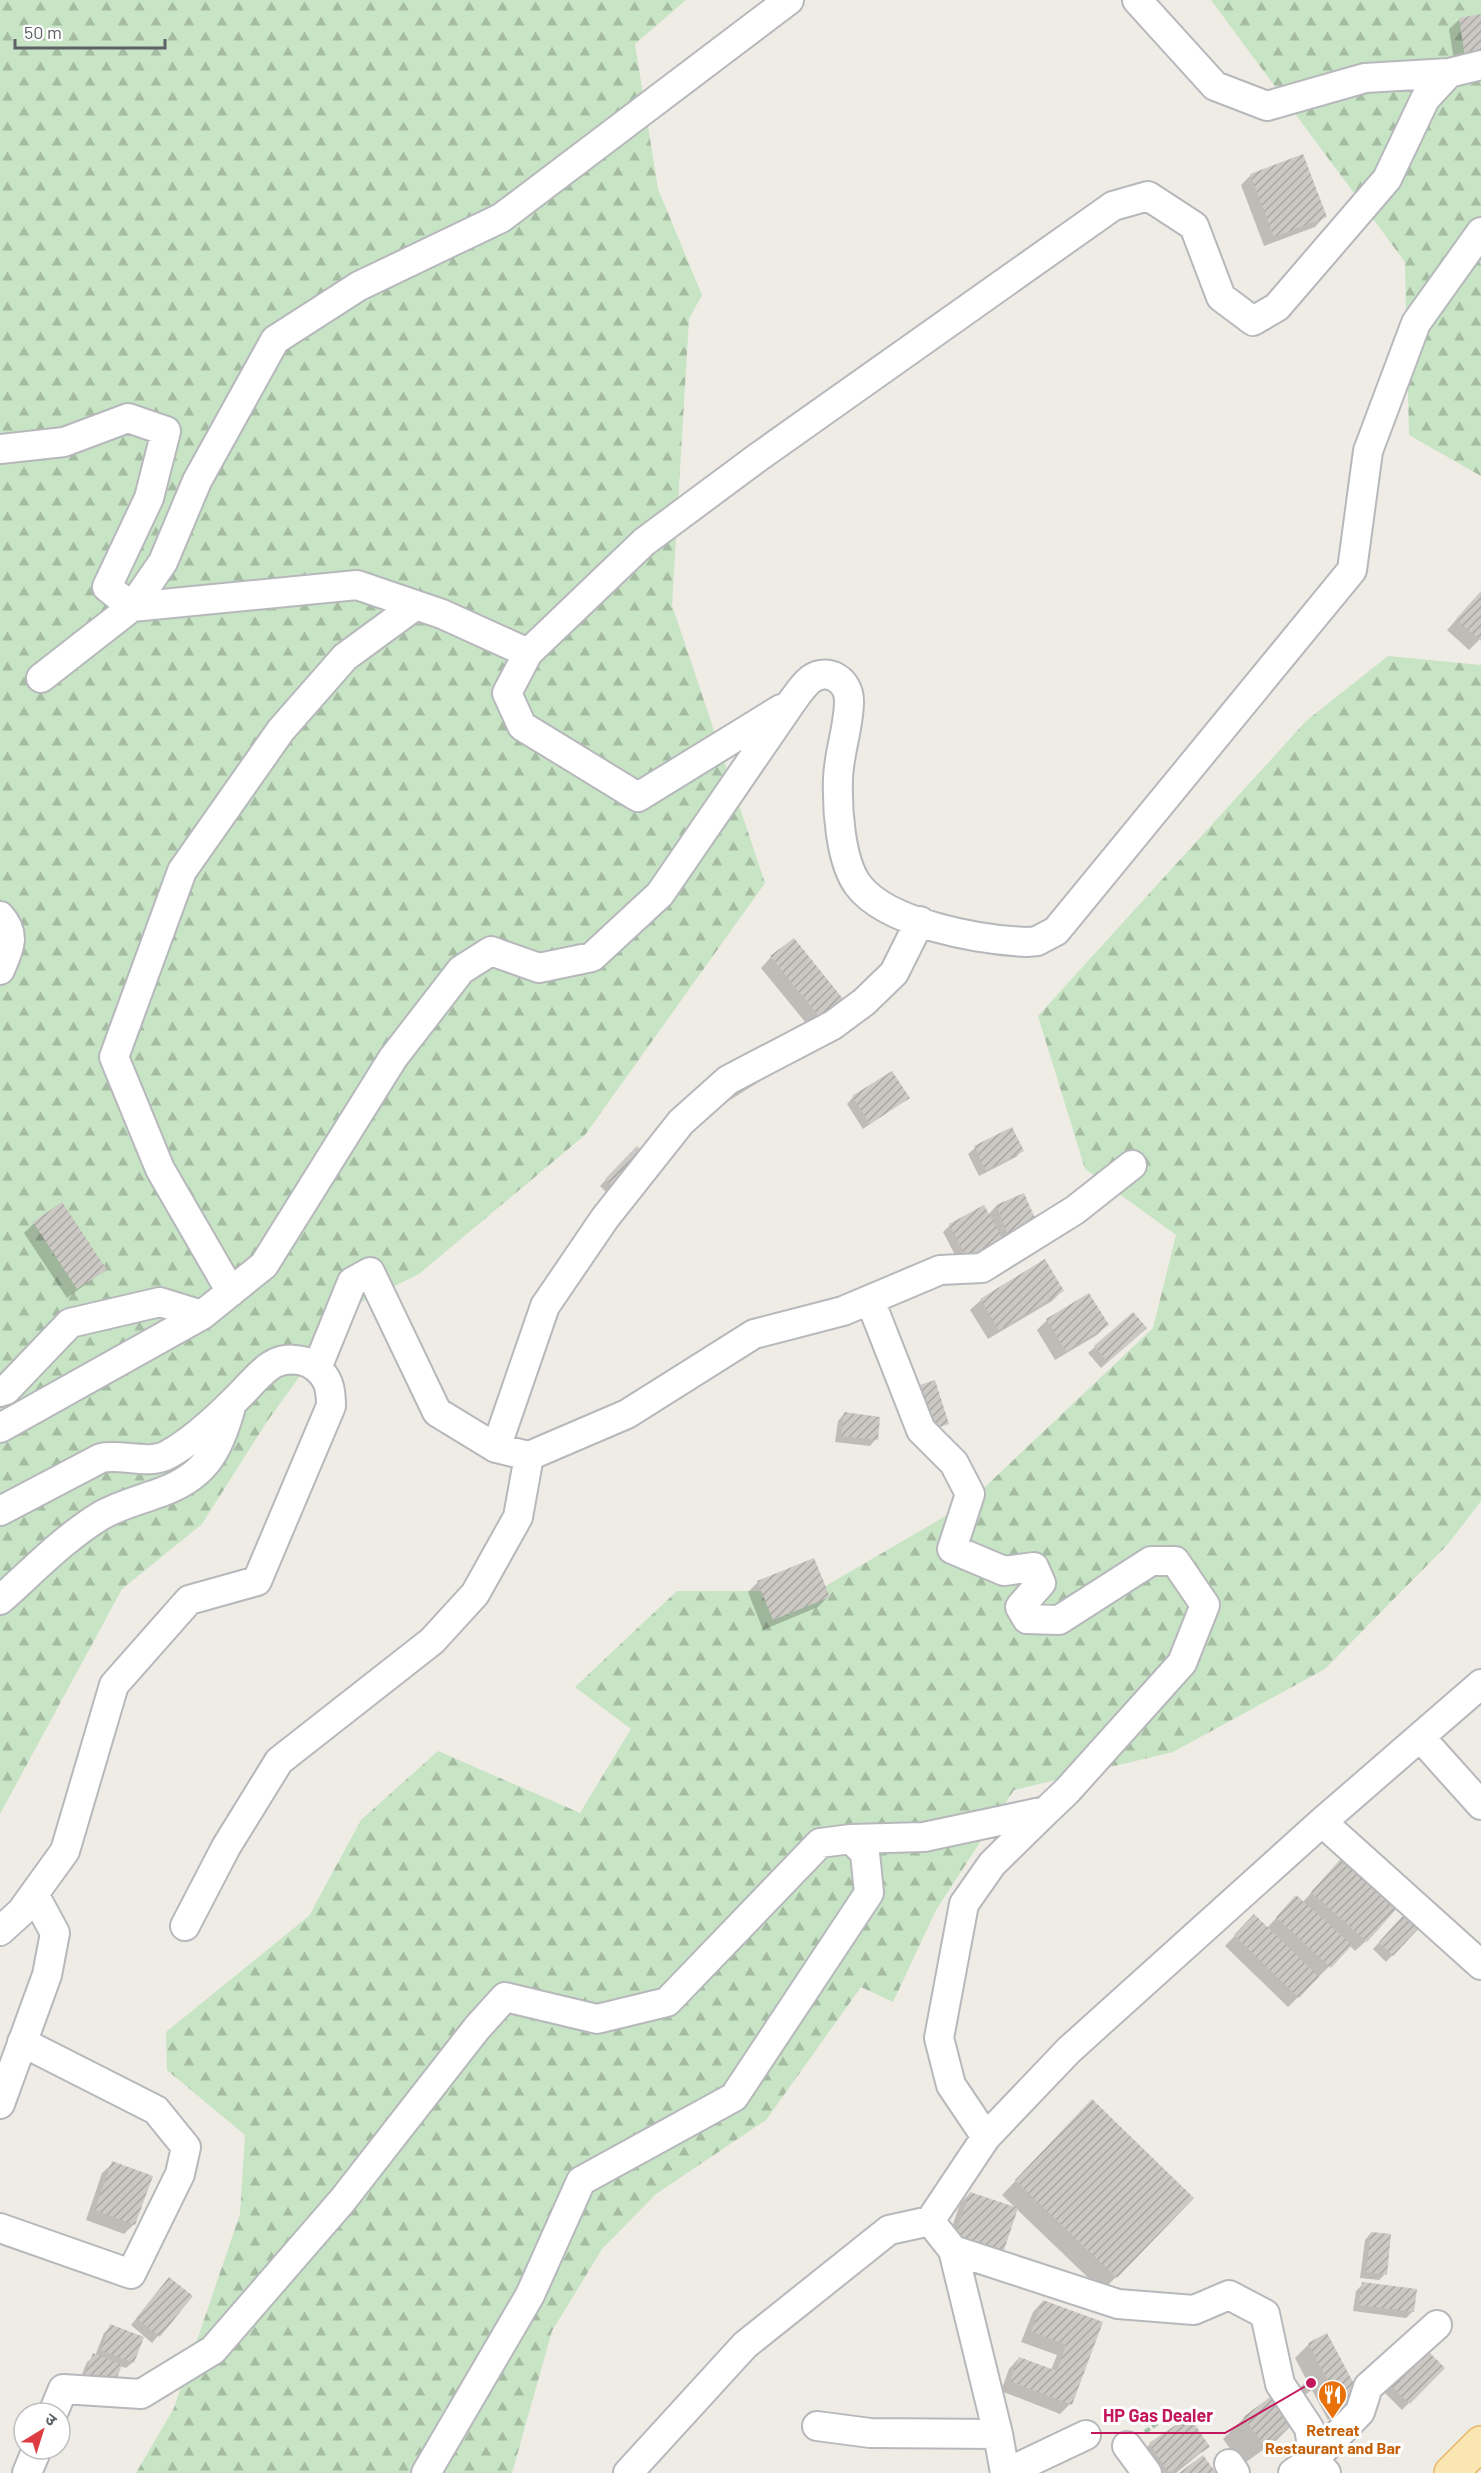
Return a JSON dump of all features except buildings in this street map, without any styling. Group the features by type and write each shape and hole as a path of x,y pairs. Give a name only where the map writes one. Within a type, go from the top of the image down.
{"main road":[{"path":"1451,2473 1481,2443"}],"street":[{"path":"41,678 132,607 163,562 197,481 275,340 360,286 501,218 789,0"},
{"path":"1137,0 1215,86 1267,106 1365,78 1449,73 1481,65"},
{"path":"791,703 638,797 522,726 507,693 528,653 644,542 757,458 1113,206 1148,196 1194,226 1221,297 1253,321 1277,308 1387,179 1425,99 1449,73"},
{"path":"0,1428 202,1315 264,1265 393,1058 461,970 491,951 539,968 592,957 660,894 791,703 812,679 822,675 832,675 842,681 847,688 849,701 838,778 842,832 851,873 863,891 876,902 920,921 997,939 1037,941 1056,931 1082,904 1352,570 1368,451 1416,323 1481,232"},
{"path":"0,449 64,442 128,418 166,431 149,498 107,587 132,607 357,585 416,605 528,653"},
{"path":"231,1292 160,1169 114,1057 182,871 281,730 345,657 416,605"},
{"path":"0,916 9,925 12,941 0,970"},
{"path":"496,1448 545,1306 605,1218 681,1122 728,1080 834,1024 864,1002 894,973 920,921"},
{"path":"317,1368 352,1282 370,1272 437,1412 496,1448 529,1456 627,1414 754,1334 843,1311 940,1270 982,1268 1075,1210 1132,1165"},
{"path":"870,1300 921,1430 954,1464 970,1494 952,1549 1004,1571 1034,1567 1041,1583 1020,1606 1027,1620 1059,1620 1151,1561 1175,1561 1205,1605 1182,1663 1067,1791 992,1864 964,1904 939,2038 951,2085 986,2137"},
{"path":"0,1392 6,1390 70,1323 160,1302 202,1315"},
{"path":"0,1511 101,1458 111,1456 155,1459 169,1454 232,1403 271,1365 296,1360 307,1362 317,1368 330,1384 331,1406 258,1581 189,1600 114,1685 65,1851 21,1912 0,1931"},
{"path":"0,1600 85,1526 104,1514 174,1487 193,1476 212,1457 220,1441 232,1403"},
{"path":"185,1926 226,1847 279,1761 432,1641 475,1594 518,1517 529,1456"},
{"path":"628,2473 745,2345 889,2230 930,2221 986,2137 1069,2050 1322,1822 1481,1684"},
{"path":"1420,1737 1481,1805"},
{"path":"58,2401 63,2389 141,2394 213,2350 342,2201 477,2028 505,1997 597,2019 668,2002 820,1843 851,1839 924,1838 1046,1811"},
{"path":"1322,1822 1481,1965"},
{"path":"426,2473 530,2295 581,2181 734,2097 869,1893 865,1853 851,1839"},
{"path":"0,2104 47,1975 55,1933 34,1894"},
{"path":"0,2228 131,2274 180,2174 186,2146 156,2110 22,2042"},
{"path":"930,2221 953,2250 998,2434 1005,2473 1086,2435"},
{"path":"953,2250 1118,2304 1194,2310 1229,2295 1265,2314 1280,2384 1309,2428 1311,2468"},
{"path":"1311,2468 1360,2412 1368,2387 1437,2325"},
{"path":"817,2426 870,2433 998,2434"},
{"path":"1127,2446 1147,2473"}],"green space":[{"path":"0,0 686,0 635,44 658,189 702,295 689,319 672,605 765,883 585,1135 419,1274 349,1308 266,1423 202,1524 122,1589 0,1814"},
{"path":"1211,0 1481,0 1481,476 1409,435 1405,262"},
{"path":"1388,656 1481,665 1481,1501 1448,1544 1325,1669 1173,1752 1014,1790 936,1910 893,2002 861,1987 766,2120 656,2194 602,2249 552,2331 512,2473 136,2473 174,2408 240,2214 245,2135 167,2070 166,2032 309,1916 361,1820 438,1751 580,1813 631,1729 575,1687 677,1591 817,1591 968,1503 1153,1328 1176,1235 1085,1169 1038,1016 1306,721"}],"place":[{"name":"HP Gas Dealer","path":"1311,2383"},
{"name":"Retreat Restaurant and Bar","path":"1333,2420"}]}
